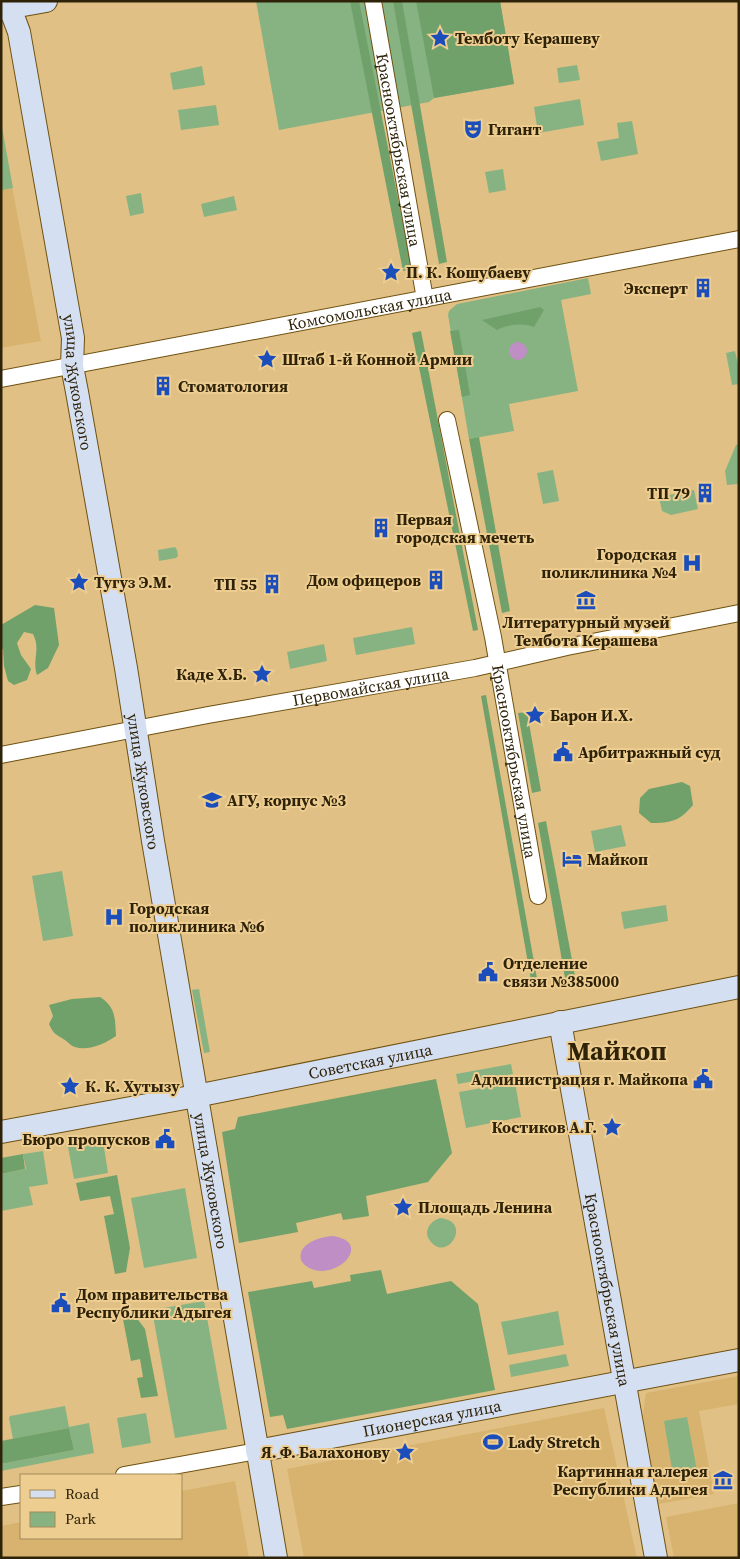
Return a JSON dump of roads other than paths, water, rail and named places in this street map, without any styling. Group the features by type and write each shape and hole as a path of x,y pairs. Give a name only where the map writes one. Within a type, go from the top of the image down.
{"street":[{"path":"6,9 46,1"},
{"name":"Краснооктябрьская улица","path":"373,1 425,299"},
{"name":"улица Жуковского","path":"6,9 19,32 74,338 72,366 136,730 196,1096 276,1558"},
{"name":"Комсомольская улица","path":"1,379 739,239"},
{"name":"Краснооктябрьская улица","path":"447,420 494,637 538,896"},
{"name":"Первомайская улица","path":"1,755 498,663 567,647 739,613"},
{"name":"Советская улица","path":"1,1132 196,1096 739,987"},
{"name":"Краснооктябрьская улица","path":"560,1022 656,1558"},
{"name":"Пионерская улица","path":"130,1474 739,1360"},
{"path":"1,1497 20,1494"}],"place":[{"name":"Темботу Керашеву","path":"440,38"},
{"name":"Гигант","path":"473,129"},
{"name":"П. К. Кошубаеву","path":"391,272"},
{"name":"Эксперт","path":"703,288"},
{"name":"Штаб 1-й Конной Армии","path":"267,359"},
{"name":"Стоматология","path":"163,386"},
{"name":"ТП 79","path":"705,493"},
{"name":"Первая городская мечеть","path":"381,528"},
{"name":"Городская поликлиника №4","path":"692,563"},
{"name":"Дом офицеров","path":"436,580"},
{"name":"Тугуз Э.М.","path":"79,582"},
{"name":"ТП 55","path":"272,584"},
{"name":"Литературный музей Тембота Керашева","path":"586,600"},
{"name":"Каде Х.Б.","path":"262,674"},
{"name":"Барон И.Х.","path":"535,715"},
{"name":"Арбитражный суд","path":"563,752"},
{"name":"АГУ, корпус №3","path":"212,800"},
{"name":"Майкоп","path":"572,859"},
{"name":"Городская поликлиника №6","path":"114,917"},
{"name":"Отделение связи №385000","path":"488,972"},
{"name":"Администрация г. Майкопа","path":"703,1079"},
{"name":"К. К. Хутызу","path":"70,1086"},
{"name":"Костиков А.Г.","path":"612,1127"},
{"name":"Бюро пропусков","path":"165,1139"},
{"name":"Площадь Ленина","path":"403,1207"},
{"name":"Дом правительства Республики Адыгея","path":"61,1303"},
{"name":"Lady Stretch","path":"493,1442"},
{"name":"Я. Ф. Балахонову","path":"405,1452"},
{"name":"Картинная галерея Республики Адыгея","path":"723,1480"}],"district":[{"name":"Майкоп","path":"617,1051"}]}
